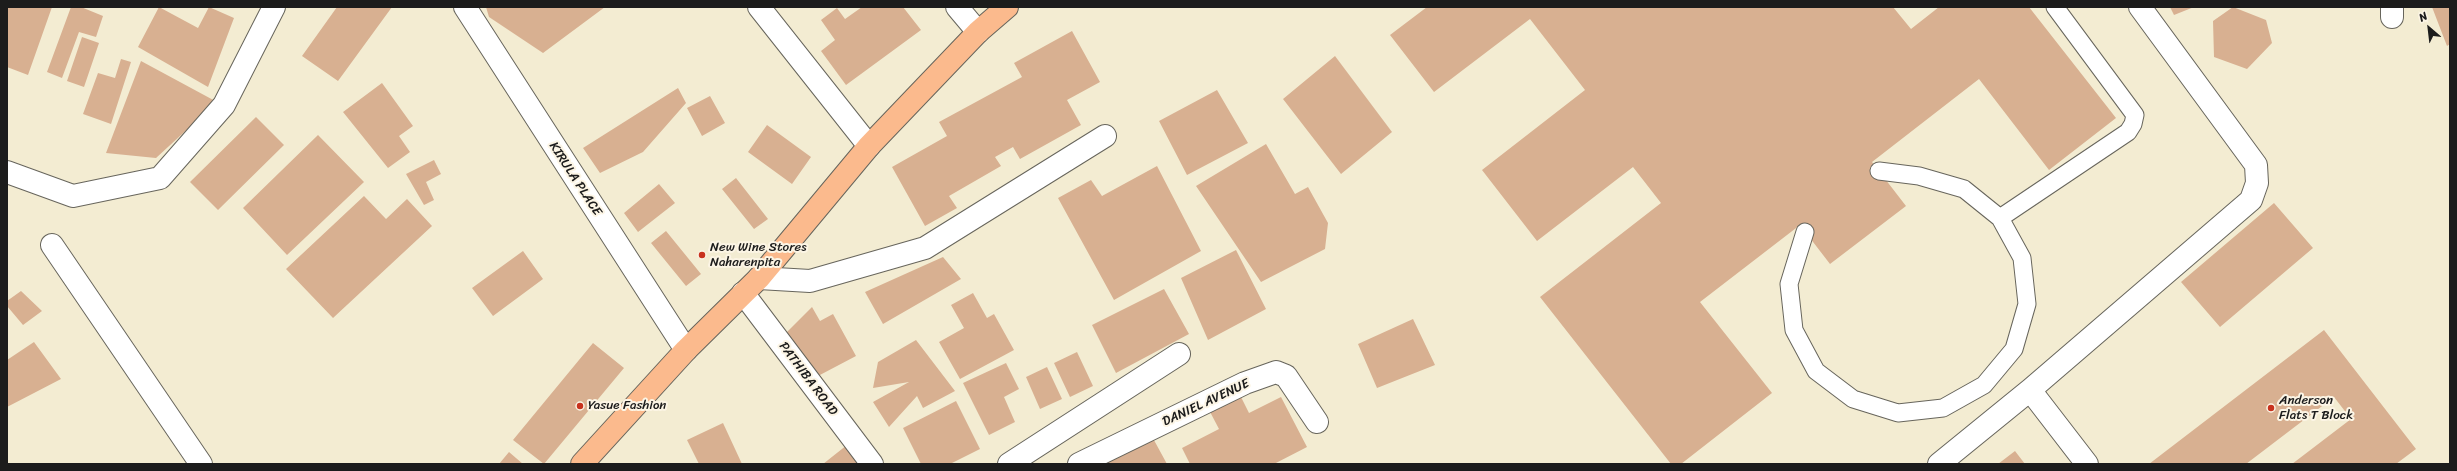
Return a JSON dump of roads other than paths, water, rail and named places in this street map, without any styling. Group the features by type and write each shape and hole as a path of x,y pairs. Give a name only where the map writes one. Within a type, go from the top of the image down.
{"main road":[{"path":"582,464 686,350 759,278 869,146 978,32 1007,7"}],"street":[{"path":"7,172 72,196 160,178 224,105 274,7"},
{"name":"KIRULA PLACE","path":"465,7 686,350"},
{"path":"759,7 869,146"},
{"path":"957,7 978,32"},
{"path":"1939,464 2030,390 2251,200 2257,183 2256,166 2140,7"},
{"path":"759,278 810,281 925,248 1105,136"},
{"path":"52,245 201,464"},
{"name":"PATHIBA ROAD","path":"743,293 872,464"},
{"path":"1009,464 1178,354"},
{"name":"DANIEL AVENUE","path":"1079,464 1245,384 1276,372 1286,376 1317,422"},
{"path":"2030,390 2087,464"}],"lane":[{"path":"2000,218 2128,132 2133,124 2135,115 2055,7"},
{"path":"1805,232 1790,284 1794,330 1816,371 1853,400 1898,413 1943,408 1984,385 2014,349 2027,304 2022,258 2000,218 1964,189 1919,176 1879,171"}],"place":[{"name":"New Wine Stores Naharenpita","path":"702,255"},
{"name":"Yasue Fashion","path":"580,406"},
{"name":"Anderson Flats T Block","path":"2271,408"}]}
